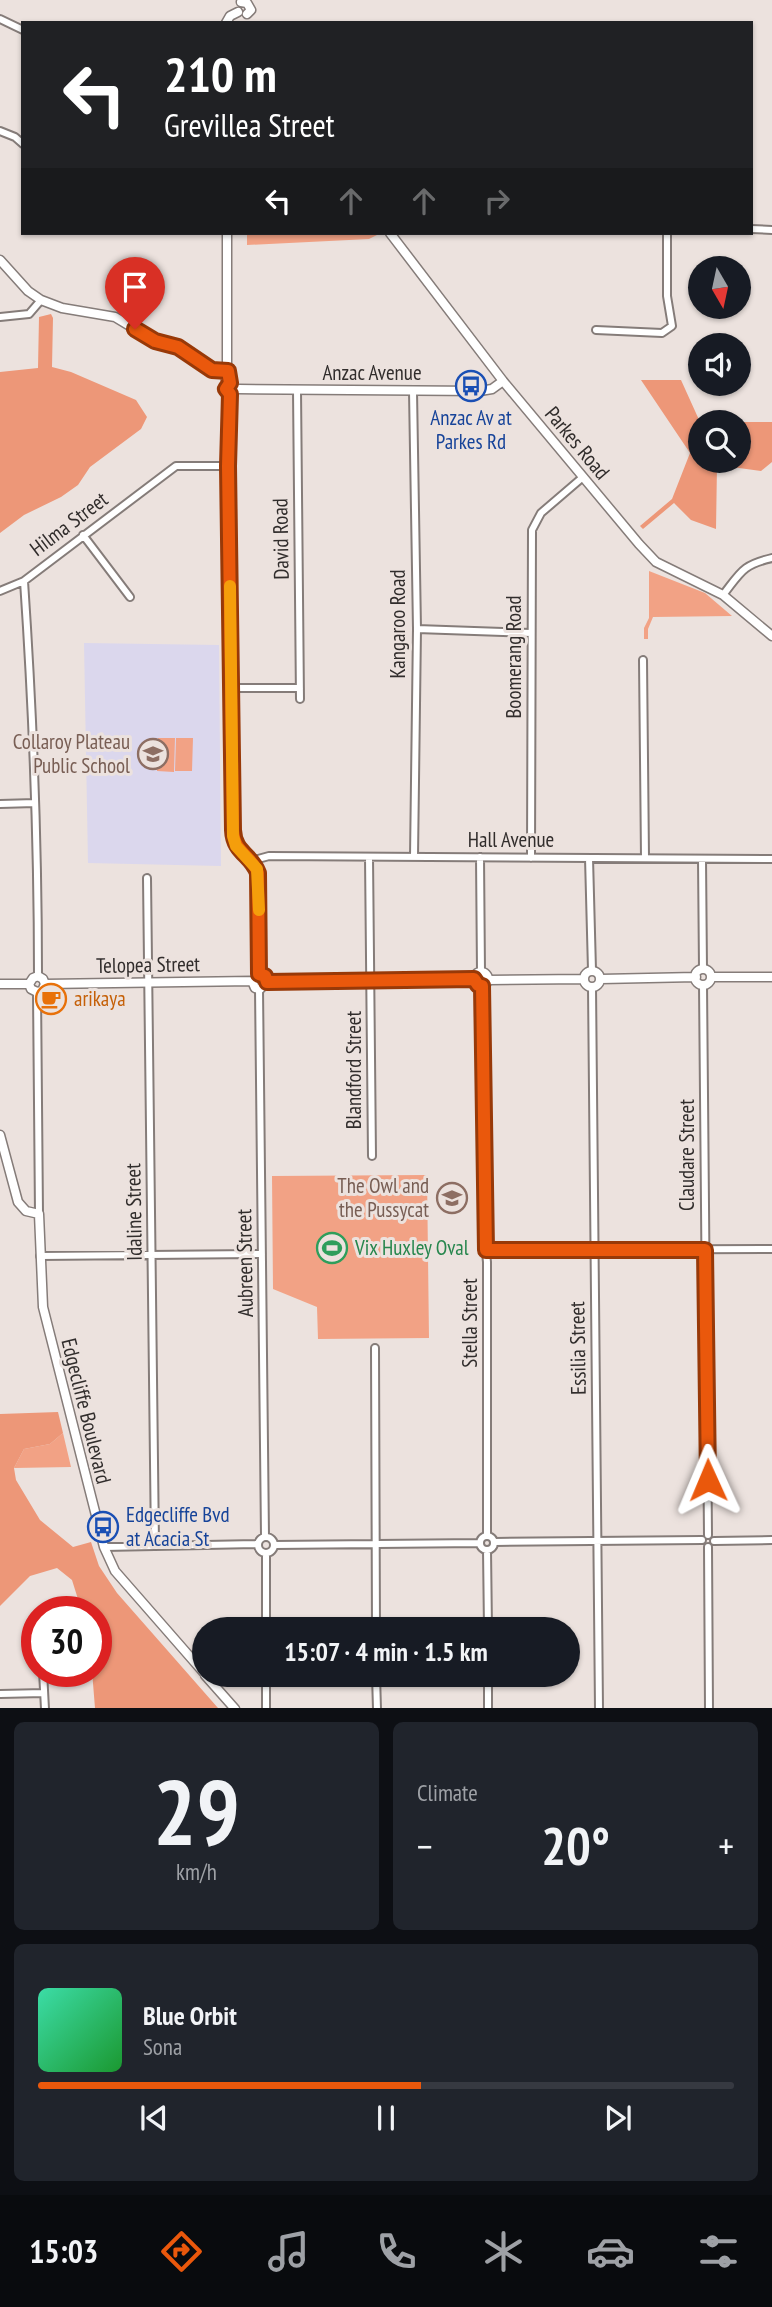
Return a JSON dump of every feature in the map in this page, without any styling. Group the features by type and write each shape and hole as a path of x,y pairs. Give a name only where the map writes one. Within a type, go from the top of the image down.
{"street":[{"path":"227,21 230,16 246,16 251,10 247,3 241,1"},
{"path":"0,19 21,29"},
{"path":"0,131 21,142"},
{"path":"753,229 772,230"},
{"path":"227,235 230,383 226,389 230,394 228,466 233,836 236,846 257,869 259,974"},
{"name":"Parkes Road","path":"393,235 503,382 656,562 723,595 772,636"},
{"path":"596,330 662,333 673,326 667,296 667,235"},
{"path":"0,260 28,291 41,300 62,308 115,317 155,341 178,347 212,370 228,371"},
{"path":"0,317 29,314 41,300"},
{"name":"Anzac Avenue","path":"239,389 488,390 503,382"},
{"path":"230,383 236,384 239,389 235,394 230,394"},
{"name":"David Road","path":"297,390 300,699"},
{"name":"Kangaroo Road","path":"414,391 414,857"},
{"name":"Hilma Street","path":"37,976 38,857 24,581 176,466 228,466"},
{"name":"Boomerang Road","path":"531,858 532,530 541,513 583,477"},
{"path":"83,535 130,597"},
{"path":"723,595 744,568 772,558"},
{"path":"0,591 24,581"},
{"path":"416,629 531,633"},
{"path":"643,660 646,858"},
{"path":"231,688 300,688"},
{"path":"0,804 35,803"},
{"name":"Hall Avenue","path":"251,861 269,856 772,859"},
{"name":"Blandford Street","path":"369,857 372,1156"},
{"path":"478,976 480,858"},
{"path":"589,858 592,970"},
{"path":"702,859 703,969"},
{"name":"Idaline Street","path":"147,878 155,1545"},
{"path":"695,977 703,969"},
{"path":"695,977 697,982 703,985 710,982 708,971 703,969"},
{"path":"584,979 587,972 592,970"},
{"path":"592,970 599,974 601,979"},
{"path":"259,974 265,976 267,982 259,989 253,986 252,981 255,975 259,974"},
{"path":"267,982 370,981 487,975 485,983 584,979"},
{"path":"37,976 43,979 45,984 42,991 37,992 31,989 29,984 31,979 37,976"},
{"path":"711,977 772,976"},
{"path":"601,979 695,977"},
{"path":"584,979 592,987 601,979"},
{"name":"Telopea Street","path":"45,984 252,981"},
{"name":"Stella Street","path":"485,983 487,1535"},
{"path":"0,984 29,984"},
{"name":"Claudare Street","path":"703,985 708,1535"},
{"name":"Essilia Street","path":"592,987 598,1708"},
{"name":"Aubreen Street","path":"259,989 265,1537"},
{"path":"0,1135 18,1202 26,1211 39,1214 37,992"},
{"name":"Edgecliffe Boulevard","path":"39,1214 43,1307 104,1547 120,1576 192,1659"},
{"path":"486,1250 772,1249"},
{"path":"40,1256 262,1254"},
{"path":"376,1348 376,1617"},
{"path":"480,1543 487,1535 495,1542"},
{"path":"495,1542 702,1540 708,1535 714,1541 772,1540"},
{"path":"265,1537 272,1539 274,1545 272,1551 266,1553 260,1550 258,1544 265,1537"},
{"path":"702,1540 708,1547"},
{"path":"708,1547 714,1541"},
{"path":"487,1550 493,1547 495,1542"},
{"path":"274,1545 480,1543"},
{"path":"480,1543 481,1547 487,1550"},
{"path":"104,1547 258,1544"},
{"path":"708,1547 709,1708"},
{"path":"487,1550 488,1617"},
{"path":"266,1553 266,1617"},
{"path":"44,1687 45,1708"},
{"name":"Edgecliffe Boulevard","path":"216,1687 234,1708"},
{"path":"266,1687 266,1708"},
{"path":"376,1687 377,1708"},
{"path":"488,1687 488,1708"},
{"path":"0,1694 44,1693"}],"shaded area":[{"path":"247,235 377,235 369,239 247,245"},
{"path":"51,314 52,367 71,372 136,400 147,417 141,429 90,467 78,485 61,497 24,515 0,533 0,372 38,368 39,317"},
{"path":"641,380 681,380 695,410 688,410 688,450"},
{"path":"751,422 772,422 772,462 761,471 751,470"},
{"path":"688,458 688,473 717,473 716,529 691,520 674,503 643,529 640,526 672,499"},
{"path":"649,571 705,593 732,616 653,617 648,629 648,639 644,639 644,628 649,618"},
{"name":"Collaroy Plateau Public School","path":"84,643 219,645 221,866 88,863"},
{"path":"158,738 175,738 174,772 157,771"},
{"path":"176,738 193,738 192,771 175,771"},
{"path":"427,1175 429,1338 318,1339 317,1307 273,1289 272,1176"},
{"path":"58,1412 63,1433 50,1444 24,1449 14,1468 16,1480 40,1520 73,1547 91,1542 99,1566 117,1593 192,1678 192,1687 200,1687 218,1708 95,1708 93,1687 112,1687 112,1596 77,1596 72,1580 57,1568 30,1576 0,1606 0,1414"},
{"path":"63,1433 71,1467 14,1468 24,1449 50,1444"}],"slow traffic":[{"path":"230,586 233,836 236,846 257,869 259,910"}],"place":[{"name":"Anzac Av at Parkes Rd","path":"471,386"},
{"name":"Collaroy Plateau Public School","path":"153,754"},
{"name":"arikaya","path":"51,999"},
{"name":"The Owl and the Pussycat","path":"452,1198"},
{"name":"Vix Huxley Oval","path":"332,1248"},
{"name":"Edgecliffe Bvd at Acacia St","path":"103,1527"}],"route":[{"path":"135,329 155,341 178,347 212,370 228,371 230,383 226,389 230,394 228,466 233,830 236,846 255,865 258,873 259,974 265,976 267,982 474,979 482,986 486,1250 705,1250 708,1480"}]}
